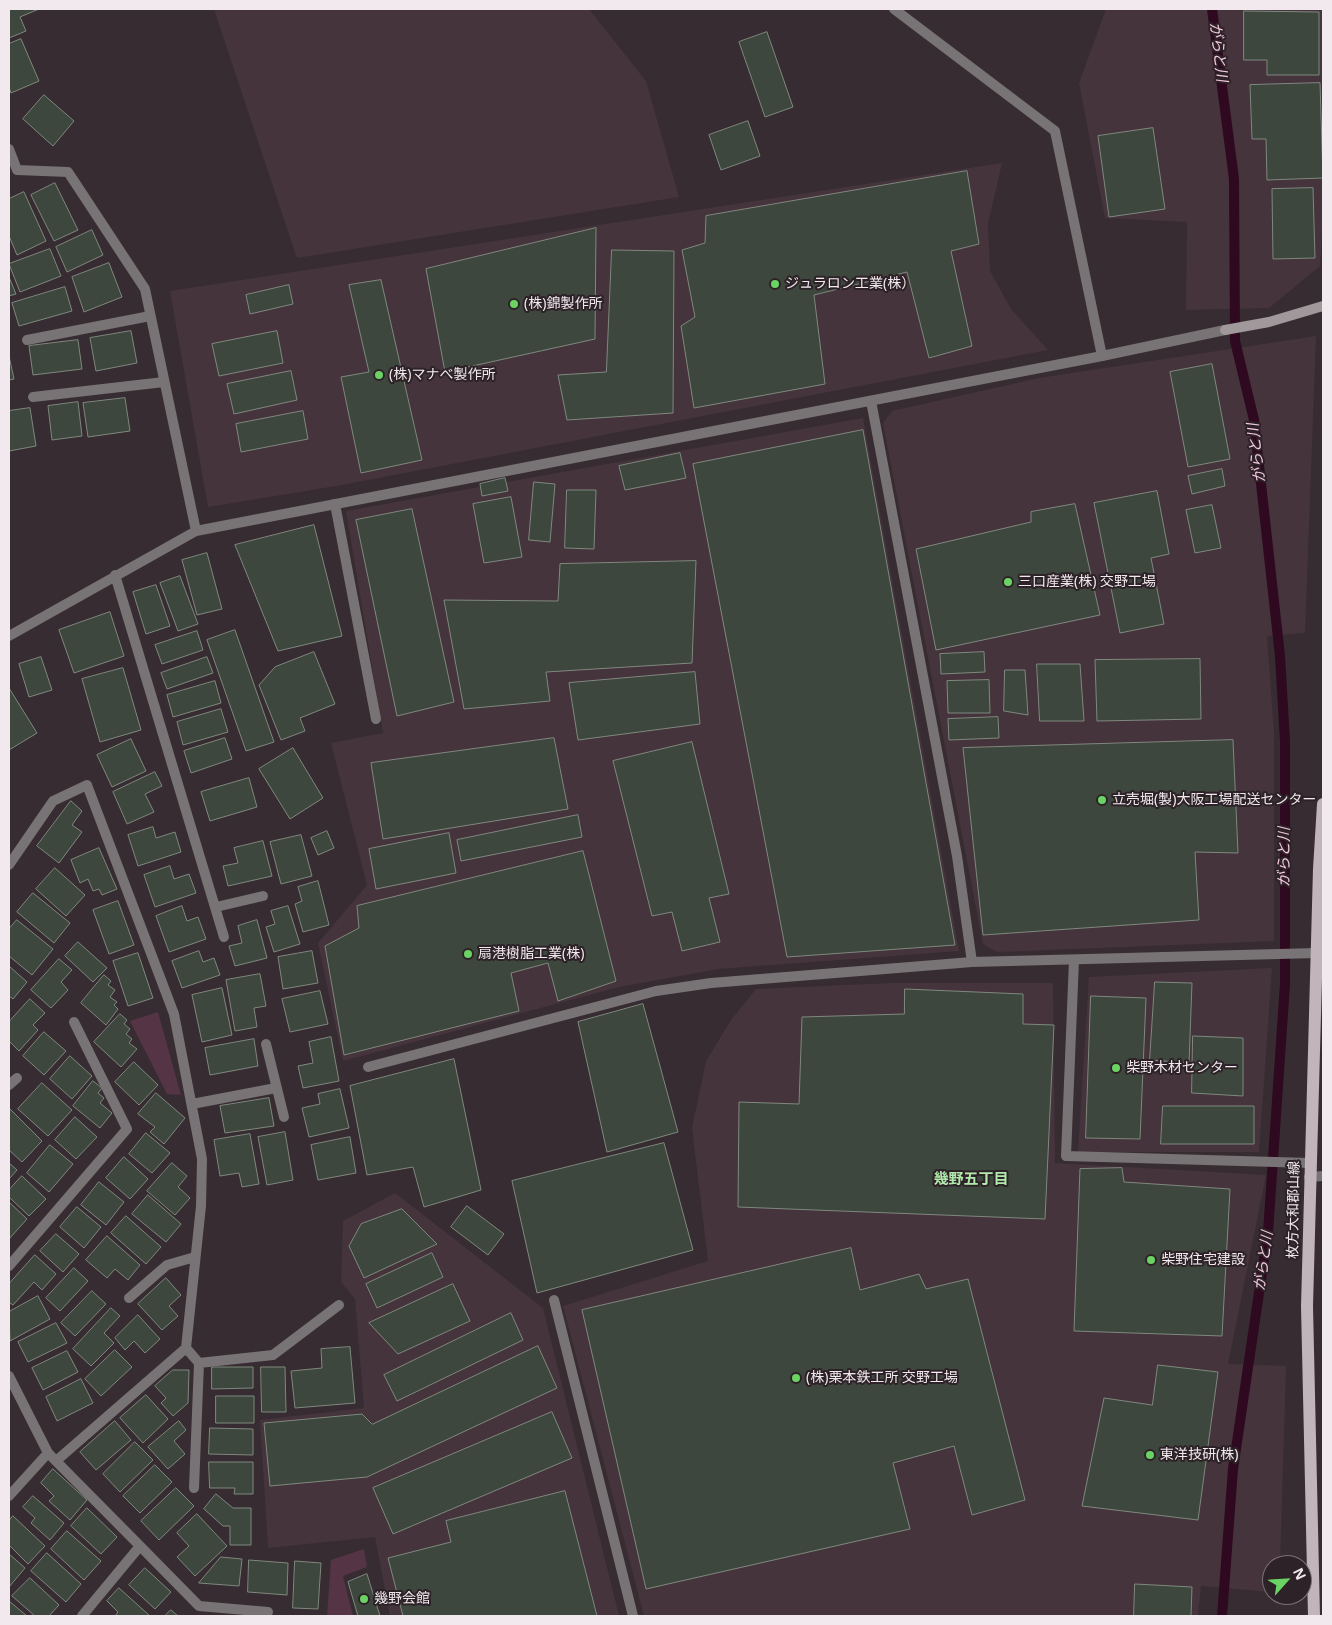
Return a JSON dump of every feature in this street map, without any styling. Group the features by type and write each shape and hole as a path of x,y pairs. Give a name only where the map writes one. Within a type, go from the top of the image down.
{"main road":[{"name":"枚方大和郡山線","path":"1314,1616 1307,1306 1310,1163 1323,804"}],"street":[{"path":"894,9 1055,131 1102,356"},
{"path":"9,149 13,172 68,172 145,289 196,530"},
{"path":"9,636 196,530 1102,356 1269,322 1323,306"},
{"path":"28,340 150,316"},
{"path":"33,397 164,382"},
{"path":"871,401 957,856 972,962"},
{"path":"335,504 376,719"},
{"path":"115,575 224,936"},
{"path":"9,865 53,802 87,785 174,1014 202,1159 201,1206 186,1348 56,1462"},
{"path":"216,908 263,896"},
{"path":"368,1067 656,991 711,983 972,962 1317,953"},
{"path":"1074,960 1066,1156 1310,1163"},
{"path":"9,1266 127,1129 74,1022"},
{"path":"266,1044 284,1117"},
{"path":"9,1085 17,1078"},
{"path":"192,1104 276,1088"},
{"path":"1310,1177 1323,1176"},
{"path":"129,1298 167,1265 195,1257"},
{"path":"554,1300 633,1616"},
{"path":"199,1363 273,1355 339,1305"},
{"path":"186,1348 199,1363 194,1488"},
{"path":"9,1376 48,1453 199,1606 268,1612"},
{"path":"9,1496 48,1453"},
{"path":"82,1616 140,1546"}],"shaded area":[{"path":"214,9 589,9 646,81 679,197 297,258"},
{"path":"1106,9 1323,9 1323,217 1320,266 1269,308 1186,310 1187,222 1105,218 1079,83"},
{"path":"1002,163 988,224 990,271 1011,309 1048,350 342,485 208,507 170,291"},
{"path":"1316,336 1305,633 1267,636 1274,734 1274,941 997,952 983,944 883,423 892,411 1039,378"},
{"path":"863,418 959,951 718,969 619,987 343,1061 318,943 367,885 331,743 383,733 346,511"},
{"path":"1272,968 1259,1152 1078,1152 1089,977"},
{"path":"892,983 1053,983 1055,1163 1266,1175 1228,1364 1286,1366 1280,1555 1262,1555 1262,1591 1201,1586 1198,1616 644,1616 563,1306 708,1261 692,1128 706,1061 731,1020 756,989"},
{"path":"158,1012 181,1095 167,1094 130,1021"},
{"path":"395,1193 543,1308 619,1616 390,1616 375,1537 268,1548 260,1420 364,1408 355,1299 341,1282 343,1221"},
{"path":"364,1549 367,1567 343,1576 353,1616 327,1616 331,1560"}],"building":[{"path":"9,9 39,9 20,17 26,31 9,38"},
{"path":"1244,11 1319,12 1319,75 1267,75 1267,60 1244,60"},
{"path":"767,32 793,107 765,117 739,42"},
{"path":"21,39 39,81 11,93 9,87 9,44"},
{"path":"1320,83 1323,178 1267,180 1266,139 1252,139 1250,85"},
{"path":"44,95 74,121 53,146 23,119"},
{"path":"748,121 760,156 721,170 709,135"},
{"path":"1153,128 1165,209 1109,217 1098,136"},
{"name":"ジュラロン工業(株）","path":"967,171 979,244 951,251 972,346 929,358 907,272 814,295 825,384 694,408 681,326 695,317 682,250 705,243 706,216"},
{"path":"55,183 78,230 54,241 31,195"},
{"path":"1313,188 1315,258 1273,259 1272,189"},
{"path":"24,192 46,241 17,255 9,236 9,199"},
{"name":"(株)錦製作所","path":"596,228 595,339 445,372 426,269"},
{"path":"92,230 103,255 67,272 56,247"},
{"path":"50,249 61,276 20,292 9,264"},
{"path":"612,250 674,251 673,413 567,420 558,375 606,372"},
{"path":"109,263 122,297 84,312 72,277"},
{"path":"9,277 16,294 9,296"},
{"name":"(株)マナべ製作所","path":"381,280 422,460 361,473 341,377 369,372 349,285"},
{"path":"289,285 293,304 250,314 246,295"},
{"path":"65,287 72,311 19,326 12,303"},
{"path":"131,331 137,363 96,371 90,338"},
{"path":"277,331 283,363 219,376 212,344"},
{"path":"78,340 82,369 33,375 29,346"},
{"path":"9,356 14,379 9,380"},
{"path":"1212,364 1230,459 1188,467 1170,372"},
{"path":"291,371 297,400 234,414 227,384"},
{"path":"125,398 130,431 88,437 83,403"},
{"path":"78,402 82,436 52,440 48,406"},
{"path":"30,408 36,446 9,451 9,411"},
{"path":"303,411 308,439 241,452 236,424"},
{"path":"863,430 955,945 787,957 693,464"},
{"path":"680,453 686,478 625,490 619,466"},
{"path":"1222,469 1225,486 1192,494 1188,476"},
{"path":"505,478 508,491 482,496 480,484"},
{"path":"534,482 555,484 550,542 529,540"},
{"path":"567,490 596,490 594,549 565,548"},
{"path":"1157,491 1169,554 1151,558 1164,624 1120,633 1094,503"},
{"path":"511,497 522,557 484,563 473,504"},
{"name":"三口産業(株) 交野工場","path":"1075,504 1100,615 936,650 916,549 1031,522 1031,512"},
{"path":"1212,505 1221,548 1195,553 1186,510"},
{"path":"412,509 454,702 397,716 356,520"},
{"path":"314,525 342,636 278,651 235,545"},
{"path":"207,553 222,609 197,615 182,560"},
{"path":"696,561 692,663 546,672 550,701 464,709 444,600 558,601 560,564"},
{"path":"180,576 198,624 178,631 160,583"},
{"path":"156,585 170,626 146,634 133,592"},
{"path":"110,612 124,656 74,673 59,630"},
{"path":"235,630 274,742 246,751 207,640"},
{"path":"197,631 203,650 162,664 155,645"},
{"path":"314,652 335,704 300,718 305,731 281,740 259,685 275,667"},
{"path":"984,652 985,672 941,674 940,654"},
{"path":"41,657 52,690 29,697 19,664"},
{"path":"207,657 213,673 167,689 161,673"},
{"path":"1200,659 1201,719 1097,721 1095,660"},
{"path":"1037,664 1080,664 1084,721 1040,721"},
{"path":"123,668 141,730 100,742 82,679"},
{"path":"1005,670 1025,670 1028,715 1004,711"},
{"path":"695,672 700,724 578,740 569,683"},
{"path":"989,680 990,713 948,713 947,681"},
{"path":"215,681 221,703 173,717 167,695"},
{"path":"9,688 37,733 9,750"},
{"path":"221,709 228,732 183,745 177,722"},
{"path":"998,717 999,738 949,740 948,719"},
{"path":"225,738 232,759 191,773 184,751"},
{"path":"554,738 568,809 383,839 371,763"},
{"path":"131,739 146,771 112,787 97,755"},
{"name":"立売堀(製)大阪工場配送センター","path":"1233,740 1238,853 1195,852 1199,920 983,935 963,748"},
{"path":"692,742 729,894 709,898 720,942 682,951 672,912 652,916 613,761"},
{"path":"293,748 323,798 290,819 259,769"},
{"path":"155,772 162,786 145,794 154,812 127,824 113,792"},
{"path":"249,778 257,807 210,821 201,792"},
{"path":"71,801 82,811 72,825 82,832 59,863 37,846"},
{"path":"578,815 582,837 461,861 457,840"},
{"path":"153,827 156,838 175,832 181,852 138,866 128,835"},
{"path":"327,831 334,848 318,855 311,838"},
{"path":"449,833 456,873 376,889 369,849"},
{"path":"301,835 312,876 281,884 270,842"},
{"path":"263,841 272,876 228,886 223,866 238,863 234,848"},
{"path":"99,848 117,889 102,895 99,889 93,891 88,879 80,883 71,860"},
{"name":"扇港樹脂工業(株)","path":"583,851 616,981 558,1001 548,963 511,973 519,1011 344,1055 325,946 359,928 357,906"},
{"path":"170,866 174,879 189,874 196,893 155,907 144,875"},
{"path":"55,868 85,895 66,916 36,889"},
{"path":"318,881 329,925 303,932 295,904 302,901 298,887"},
{"path":"33,893 70,923 54,943 17,912"},
{"path":"118,901 134,945 109,954 93,910"},
{"path":"182,906 187,921 198,917 206,939 169,952 156,916"},
{"path":"288,906 300,944 274,952 266,927 275,924 271,911"},
{"path":"17,920 53,949 32,975 9,956 9,929"},
{"path":"257,920 267,958 235,966 229,946 242,943 238,926"},
{"path":"78,942 107,968 93,982 65,956"},
{"path":"199,951 203,962 214,958 220,975 182,988 172,961"},
{"path":"312,951 318,983 283,989 278,957"},
{"path":"138,953 153,998 128,1006 113,961"},
{"path":"59,959 72,970 61,982 68,990 51,1008 31,990"},
{"path":"9,966 27,982 13,999 9,996"},
{"path":"260,974 266,1006 254,1008 257,1027 235,1031 226,980"},
{"path":"104,975 111,981 108,985 115,990 110,997 117,1002 114,1005 118,1009 106,1025 81,1003"},
{"path":"1155,982 1192,983 1189,1063 1150,1060"},
{"path":"222,988 232,1035 202,1042 192,995"},
{"path":"905,989 1023,994 1023,1024 1054,1025 1045,1219 738,1207 739,1102 799,1104 802,1017 904,1014"},
{"path":"320,991 328,1024 290,1032 282,999"},
{"name":"柴野木材センター","path":"1091,996 1146,998 1140,1139 1086,1138"},
{"path":"30,999 45,1013 33,1025 38,1030 19,1051 9,1041 9,1022"},
{"path":"643,1004 678,1132 607,1152 578,1022"},
{"path":"120,1014 127,1020 124,1024 130,1029 126,1034 132,1039 129,1043 137,1049 121,1067 94,1042"},
{"path":"44,1032 66,1051 44,1075 23,1056"},
{"path":"1193,1036 1243,1038 1243,1096 1192,1093"},
{"path":"331,1037 339,1081 303,1088 298,1066 313,1063 309,1042"},
{"path":"254,1039 258,1066 210,1075 205,1048"},
{"path":"70,1056 92,1076 72,1099 50,1079"},
{"path":"454,1059 481,1190 424,1207 413,1167 367,1175 350,1086"},
{"path":"134,1062 158,1085 139,1105 115,1082"},
{"path":"93,1081 102,1088 98,1093 104,1098 100,1103 112,1113 100,1128 73,1106"},
{"path":"42,1083 72,1110 48,1136 18,1109"},
{"path":"340,1089 349,1128 309,1137 302,1108 320,1104 318,1094"},
{"path":"156,1093 185,1118 164,1144 150,1132 155,1127 138,1114"},
{"path":"269,1098 274,1126 225,1133 220,1106"},
{"path":"1163,1106 1254,1106 1254,1144 1161,1144"},
{"path":"9,1108 42,1141 22,1162 9,1150"},
{"path":"75,1117 97,1137 76,1159 55,1140"},
{"path":"285,1132 293,1180 267,1185 258,1137"},
{"path":"146,1133 170,1153 152,1173 129,1154"},
{"path":"250,1134 259,1184 242,1187 239,1173 220,1176 214,1140"},
{"path":"350,1137 356,1173 318,1180 311,1145"},
{"path":"664,1143 693,1250 537,1293 512,1181"},
{"path":"50,1145 73,1164 49,1192 27,1173"},
{"path":"124,1157 148,1179 130,1199 106,1178"},
{"path":"9,1163 17,1170 9,1179"},
{"path":"172,1163 187,1176 178,1187 190,1198 175,1215 147,1191"},
{"name":"柴野住宅建設","path":"1122,1168 1124,1182 1230,1189 1222,1336 1074,1331 1080,1169"},
{"path":"22,1176 46,1199 29,1216 9,1197 9,1190"},
{"path":"99,1182 124,1202 106,1225 81,1205"},
{"path":"148,1195 181,1224 166,1242 132,1214"},
{"path":"9,1202 27,1219 9,1239"},
{"path":"467,1206 504,1234 488,1255 451,1227"},
{"path":"77,1207 101,1227 84,1248 60,1227"},
{"path":"402,1209 437,1244 364,1278 349,1246 361,1224"},
{"path":"126,1216 161,1247 146,1264 111,1233"},
{"path":"56,1234 79,1254 63,1272 40,1251"},
{"path":"107,1236 140,1265 128,1280 115,1269 107,1278 86,1260"},
{"name":"(株)栗本鉄工所 交野工場","path":"851,1248 860,1290 919,1274 926,1289 968,1279 1025,1500 972,1515 954,1446 893,1463 910,1529 646,1589 582,1310"},
{"path":"432,1253 443,1277 377,1308 366,1284"},
{"path":"35,1255 56,1274 42,1290 34,1282 13,1305 9,1302 9,1284"},
{"path":"74,1268 88,1281 60,1311 46,1298"},
{"path":"166,1278 181,1295 169,1306 178,1316 162,1330 138,1304"},
{"path":"453,1284 470,1321 398,1354 369,1323"},
{"path":"92,1291 106,1304 75,1336 61,1323"},
{"path":"38,1296 50,1319 10,1341 9,1312"},
{"path":"111,1308 120,1316 104,1333 114,1343 91,1366 73,1349"},
{"path":"511,1313 523,1340 397,1401 384,1375"},
{"path":"138,1315 160,1339 145,1353 134,1341 125,1350 115,1338"},
{"path":"56,1323 67,1343 28,1362 18,1342"},
{"path":"538,1346 557,1388 367,1477 270,1486 264,1423 362,1414 372,1424"},
{"path":"350,1347 355,1403 295,1408 291,1371 322,1368 321,1349"},
{"path":"115,1350 132,1367 101,1396 85,1379"},
{"path":"67,1351 78,1372 43,1390 32,1368"},
{"name":"東洋技研(株)","path":"1158,1365 1218,1372 1198,1520 1082,1506 1104,1398 1152,1405"},
{"path":"212,1367 253,1367 253,1388 212,1389"},
{"path":"261,1367 285,1367 286,1412 262,1412"},
{"path":"173,1370 189,1370 188,1403 173,1416 161,1403 166,1398 155,1386"},
{"path":"81,1379 93,1403 57,1421 46,1397"},
{"path":"146,1395 168,1419 143,1443 120,1418"},
{"path":"216,1396 254,1396 254,1423 216,1423"},
{"path":"552,1412 572,1458 393,1534 373,1488"},
{"path":"115,1421 131,1440 96,1470 80,1452"},
{"path":"179,1421 186,1430 174,1441 185,1454 168,1469 148,1447"},
{"path":"210,1428 253,1429 253,1455 209,1454"},
{"path":"135,1442 153,1460 120,1492 103,1474"},
{"path":"209,1462 253,1462 253,1494 234,1494 235,1488 210,1488"},
{"path":"155,1465 172,1482 140,1513 123,1496"},
{"path":"53,1469 87,1500 70,1520 49,1501 54,1496 41,1483"},
{"path":"176,1488 194,1506 159,1540 141,1521"},
{"path":"565,1491 597,1616 403,1616 388,1558 451,1542 446,1521"},
{"path":"216,1494 233,1508 251,1508 251,1545 230,1545 230,1526 223,1526 204,1509"},
{"path":"33,1496 64,1523 50,1540 31,1523 35,1518 23,1507"},
{"path":"87,1508 117,1537 101,1554 71,1526"},
{"path":"197,1514 227,1546 195,1576 177,1557 189,1546 177,1533"},
{"path":"13,1516 45,1546 28,1564 9,1545 9,1521"},
{"path":"67,1531 101,1561 84,1580 51,1549"},
{"path":"47,1553 81,1584 66,1602 31,1571"},
{"path":"9,1554 25,1568 9,1587"},
{"path":"221,1557 242,1559 239,1586 199,1583"},
{"path":"249,1560 288,1563 287,1595 248,1592"},
{"path":"295,1561 321,1563 318,1609 293,1608"},
{"path":"145,1568 171,1592 155,1609 129,1585"},
{"name":"幾野会館","path":"367,1574 380,1616 358,1616 348,1582"},
{"path":"30,1578 59,1605 49,1616 35,1616 12,1596"},
{"path":"1135,1584 1192,1587 1191,1616 1134,1616"},
{"path":"119,1588 150,1616 115,1616 118,1612 107,1601"},
{"path":"9,1601 27,1616 9,1616"},
{"path":"171,1610 178,1616 165,1616"}],"waterway":[{"name":"がらと川","path":"1212,9 1234,179 1235,341 1254,420 1280,656 1285,741 1285,984 1268,1232 1233,1469 1222,1616"}],"place":[{"name":"ジュラロン工業(株）","path":"775,284"},
{"name":"(株)錦製作所","path":"514,304"},
{"name":"(株)マナべ製作所","path":"379,375"},
{"name":"三口産業(株) 交野工場","path":"1008,582"},
{"name":"立売堀(製)大阪工場配送センター","path":"1102,800"},
{"name":"扇港樹脂工業(株)","path":"468,954"},
{"name":"柴野木材センター","path":"1116,1068"},
{"name":"柴野住宅建設","path":"1151,1260"},
{"name":"(株)栗本鉄工所 交野工場","path":"796,1378"},
{"name":"東洋技研(株)","path":"1150,1455"},
{"name":"幾野会館","path":"364,1599"}],"district":[{"name":"幾野五丁目","path":"971,1180"}]}
